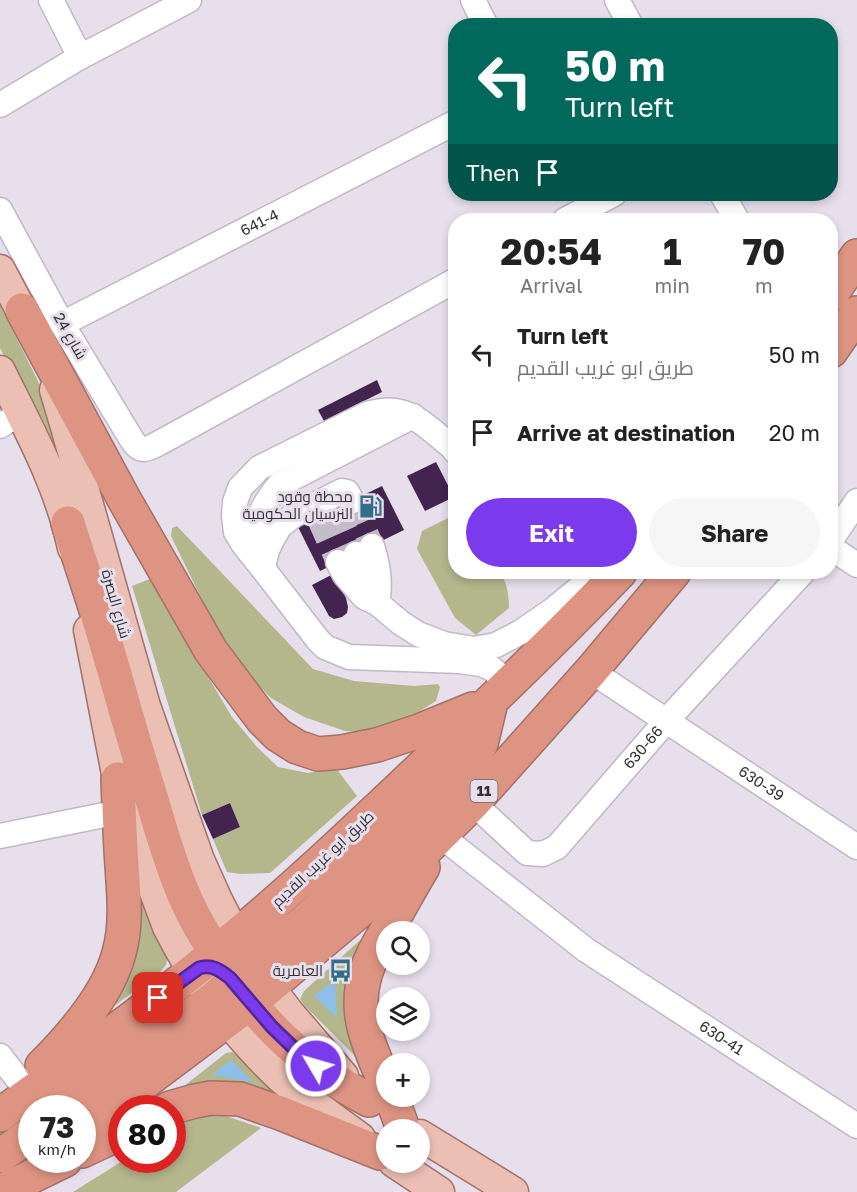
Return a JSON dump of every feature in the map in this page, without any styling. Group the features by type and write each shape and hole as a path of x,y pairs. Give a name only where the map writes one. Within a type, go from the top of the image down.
{"highway":[{"path":"838,284 857,256"},
{"path":"22,310 124,500 211,651 262,719 278,735 297,747 318,754 377,745 419,731 496,697 613,579"},
{"path":"838,341 857,313"},
{"path":"68,523 166,846 175,873 195,917 233,979 272,1027 301,1055 354,1092 397,1112"},
{"name":"11","path":"0,1115 233,979 357,914 473,803 591,671 668,579"},
{"path":"82,1095 304,922 404,829 460,773 482,744 496,697"},
{"path":"11,1097 57,1051 92,1008 110,980 119,953 125,916 118,779"},
{"path":"397,1112 364,1027 361,1009 362,988 365,971 376,947 441,836"},
{"name":"11","path":"96,1115 233,979"},
{"path":"186,1104 211,1098 240,1099 280,1113 376,1153"},
{"path":"0,1156 18,1143"},
{"path":"0,1191 24,1173"},
{"path":"0,1191 38,1173"}],"main road":[{"name":"شارع البصرة","path":"0,270 40,346 66,427 145,706 199,860 216,898 233,979"},
{"name":"شارع البصرة","path":"0,371 10,420 54,485 68,523 118,779 132,830 168,927 233,979"},
{"path":"233,979 243,1038 281,1077 308,1100 376,1150"},
{"path":"397,1112 513,1192"},
{"path":"410,1173 439,1192"}],"street":[{"path":"51,0 80,57"},
{"path":"0,105 80,57 189,0"},
{"path":"473,0 482,18"},
{"path":"617,0 627,18"},
{"name":"641-4","path":"62,324 448,126"},
{"path":"578,213 601,201"},
{"name":"شارع 24","path":"0,210 62,324 134,444 141,449 150,448 448,284"},
{"path":"448,444 413,416 279,485 266,502 258,518 256,532 258,552 264,570 325,646 349,657 357,658 460,661 481,664 496,672 502,681 496,697"},
{"path":"838,530 857,501"},
{"path":"264,570 267,550 280,526 294,515 330,506"},
{"path":"838,553 857,565"},
{"path":"355,554 377,603 401,623 417,634 444,644 474,649 496,645 521,632 553,610 591,579"},
{"name":"630-66","path":"473,803 527,853 543,854 557,848 667,720 797,579"},
{"name":"630-39","path":"591,671 857,847"},
{"path":"0,836 119,812"},
{"name":"630-41","path":"441,836 586,950 857,1126"},
{"path":"0,1056 11,1097"}],"green space":[{"path":"0,305 47,399 65,486 44,435 0,348"},
{"path":"448,518 448,579 504,579 509,608 476,635 455,618 417,549 422,531"},
{"path":"177,526 313,669 354,681 414,686 438,684 440,687 436,701 396,722 359,732 345,731 304,717 271,698 232,655 205,606 171,536 172,528"},
{"path":"150,579 232,717 257,747 278,767 308,773 336,768 357,796 270,873 227,872 213,839 240,827 230,803 202,815 132,586"},
{"path":"136,889 168,957 166,965 160,972 110,1009"},
{"path":"376,926 376,971 368,1069 305,1006 300,999 304,991"},
{"path":"226,1053 237,1054 308,1114 186,1099 186,1095 173,1095"},
{"path":"208,1115 226,1116 261,1128 176,1192 73,1192 108,1170 108,1173 186,1173 186,1122"}],"water":[{"path":"335,980 337,1018 314,996"},
{"path":"231,1060 253,1082 212,1075"}],"building":[{"path":"377,380 382,392 324,421 318,410"},
{"path":"436,462 448,485 448,500 425,511 407,476"},
{"path":"382,486 404,530 320,571 298,527"},
{"path":"333,574 346,598 348,607 347,613 334,619 329,616 312,585"},
{"path":"230,803 240,827 213,839 202,815"}],"tunnel":[{"path":"352,501 372,546"},
{"path":"336,509 356,554"},
{"path":"318,517 338,562"}],"place":[{"name":"محطة وقود النرسيان الحكومية","path":"371,506"},
{"name":"العامرية","path":"341,971"}],"route":[{"path":"158,998 193,971 204,967 213,968 230,978 260,1015 301,1055 316,1066"}]}
